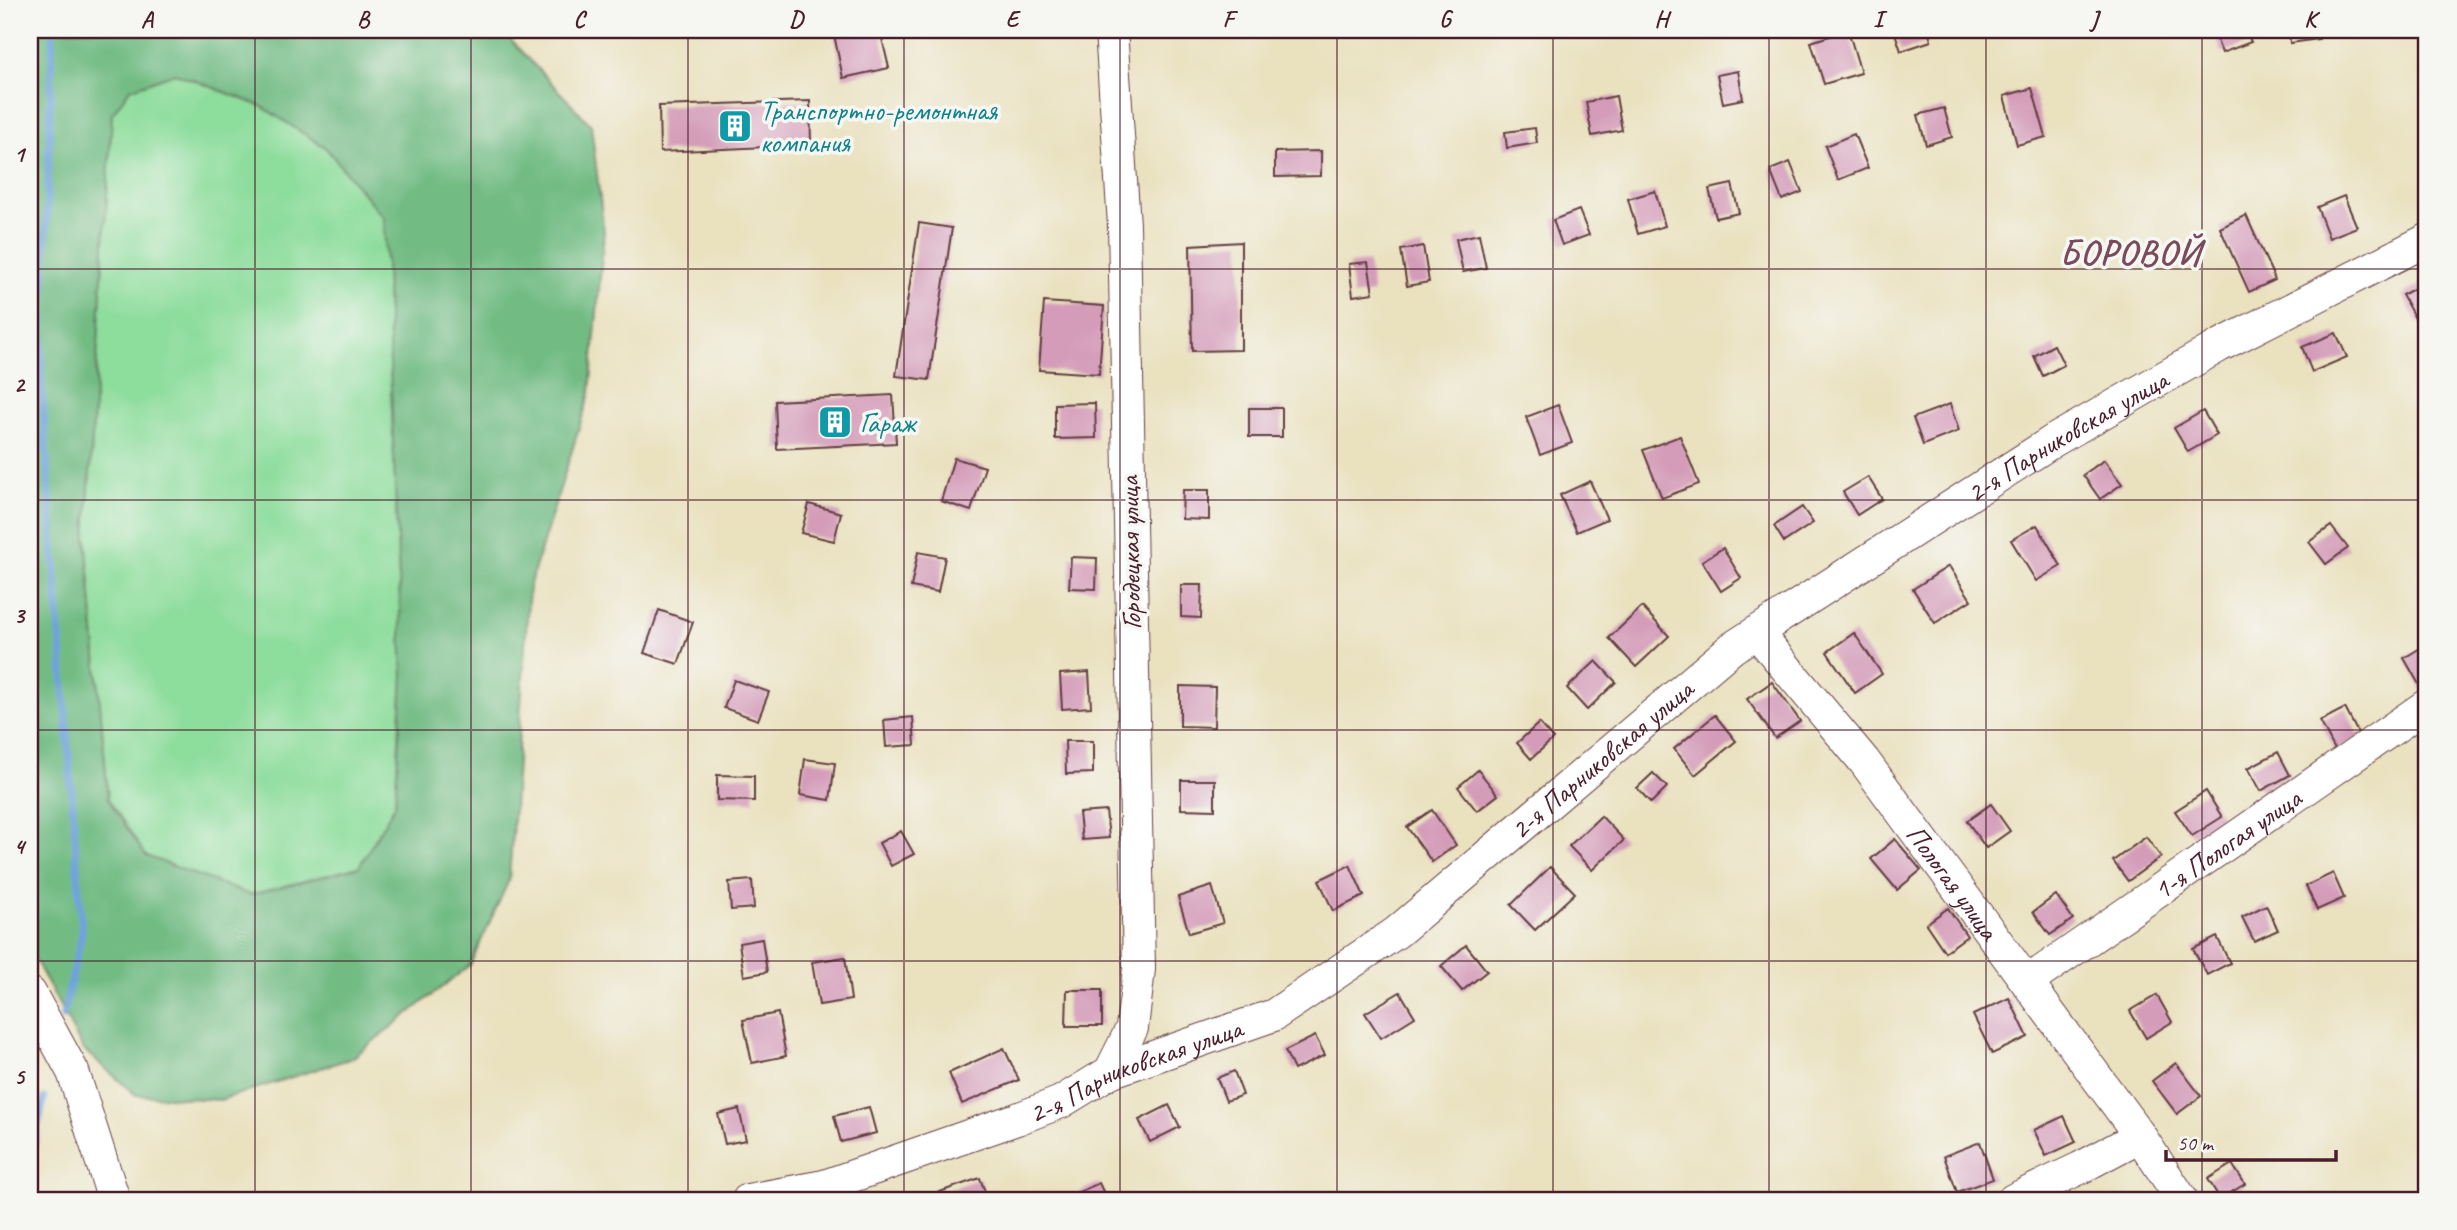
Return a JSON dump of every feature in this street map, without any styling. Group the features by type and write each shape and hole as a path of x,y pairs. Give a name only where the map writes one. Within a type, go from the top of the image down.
{"street":[{"name":"Городецкая улица","path":"1111,30 1124,225 1139,969 1132,1028 1111,1072"},
{"name":"2-я Парниковская улица","path":"748,1200 824,1186 1017,1119 1061,1102 1111,1072 1274,1015 1397,933 1732,648 2053,441 2219,346 2427,240"},
{"name":"Пологая улица","path":"1757,633 1864,761 2140,1136 2182,1200"},
{"name":"1-я Пологая улица","path":"2027,982 2427,705"},
{"path":"30,993 73,1072 114,1200"},
{"path":"2013,1200 2140,1136"}],"green space":[{"path":"30,30 501,30 591,125 604,232 590,393 529,587 509,880 470,965 352,1058 220,1100 136,1095 83,1049 30,950","holes":["175,73 261,106 326,148 384,218 403,677 395,805 359,867 250,895 146,856 108,799 86,536 112,114 130,89"]},
{"path":"175,72 261,106 326,148 384,218 403,677 395,805 359,867 250,895 146,856 108,799 86,536 112,114 130,89"}],"building":[{"path":"833,30 880,30 889,68 843,78"},
{"path":"1848,30 1861,73 1824,84 1811,42"},
{"path":"1894,30 1928,30 1931,41 1901,51"},
{"path":"2213,30 2246,30 2251,42 2222,53"},
{"path":"2289,30 2318,30 2319,39 2290,43"},
{"path":"1738,71 1743,99 1723,103 1717,75"},
{"path":"2032,88 2046,137 2017,145 2004,96"},
{"path":"1616,96 1622,130 1592,136 1586,102"},
{"name":"Транспортно-ремонтная компания","path":"810,101 811,145 660,152 659,106"},
{"path":"1944,108 1952,137 1926,145 1918,115"},
{"path":"1535,128 1537,143 1507,148 1505,132"},
{"path":"1854,134 1868,168 1838,180 1825,146"},
{"path":"1321,151 1321,176 1275,177 1275,152"},
{"path":"1790,162 1802,192 1782,200 1770,170"},
{"path":"1732,184 1739,213 1716,218 1709,189"},
{"path":"1655,191 1665,226 1638,234 1628,199"},
{"path":"2344,196 2357,227 2329,238 2317,207"},
{"path":"1579,210 1589,235 1562,245 1553,220"},
{"path":"2246,215 2275,280 2249,292 2220,228"},
{"name":"Гараж","path":"919,223 952,228 929,380 896,376"},
{"path":"1479,234 1486,268 1463,272 1456,239"},
{"path":"1241,242 1241,350 1192,351 1190,245"},
{"path":"1423,246 1429,282 1407,286 1401,250"},
{"path":"1368,262 1373,293 1353,296 1349,264"},
{"path":"2427,282 2427,319 2418,324 2402,295"},
{"path":"1044,302 1104,306 1099,374 1039,370"},
{"path":"2336,333 2347,357 2312,372 2302,347"},
{"path":"2054,345 2064,365 2043,376 2034,356"},
{"name":"Гараж","path":"893,395 896,443 777,449 775,401"},
{"path":"1095,403 1096,438 1055,439 1055,404"},
{"path":"1950,404 1959,431 1923,445 1913,418"},
{"path":"1558,405 1572,443 1540,455 1526,417"},
{"path":"1249,408 1282,408 1282,437 1249,437"},
{"path":"2203,411 2217,435 2188,452 2174,428"},
{"path":"1680,436 1699,484 1662,498 1643,450"},
{"path":"954,458 985,467 971,511 941,501"},
{"path":"2104,460 2122,484 2100,499 2083,475"},
{"path":"1868,477 1882,499 1857,515 1843,492"},
{"path":"1590,481 1607,519 1577,532 1560,495"},
{"path":"1183,490 1209,490 1209,520 1182,519"},
{"path":"809,504 841,513 834,541 801,533"},
{"path":"1802,507 1813,523 1784,542 1774,526"},
{"path":"2037,525 2061,566 2036,581 2011,540"},
{"path":"2331,526 2348,548 2326,564 2309,542"},
{"path":"1723,548 1741,578 1721,591 1702,561"},
{"path":"918,552 945,557 938,592 911,587"},
{"path":"1071,557 1097,558 1096,589 1069,588"},
{"path":"1949,566 1971,600 1935,623 1913,589"},
{"path":"1181,585 1202,585 1201,618 1181,617"},
{"path":"1642,607 1669,636 1636,667 1609,638"},
{"path":"659,610 693,622 678,664 644,653"},
{"path":"1854,633 1882,674 1855,693 1827,652"},
{"path":"2427,644 2427,694 2425,695 2404,658"},
{"path":"1596,661 1616,682 1587,710 1567,688"},
{"path":"1089,672 1091,707 1062,709 1060,674"},
{"path":"734,680 769,692 758,720 724,708"},
{"path":"1772,682 1800,721 1775,738 1747,699"},
{"path":"1180,686 1215,687 1214,727 1180,726"},
{"path":"2345,708 2360,737 2335,750 2320,721"},
{"path":"1715,715 1736,741 1695,775 1674,749"},
{"path":"913,717 915,745 886,747 884,720"},
{"path":"1539,723 1553,739 1531,759 1517,743"},
{"path":"1065,741 1093,741 1093,773 1066,774"},
{"path":"2278,752 2290,775 2261,791 2248,768"},
{"path":"805,759 835,763 830,800 800,795"},
{"path":"1478,770 1498,795 1477,811 1458,787"},
{"path":"1653,773 1667,787 1651,803 1637,788"},
{"path":"717,775 754,776 754,801 717,800"},
{"path":"1181,780 1215,780 1215,810 1181,809"},
{"path":"2206,791 2222,817 2192,836 2175,811"},
{"path":"1991,804 2010,831 1986,848 1967,821"},
{"path":"1432,810 1456,845 1432,862 1407,827"},
{"path":"1106,811 1109,838 1082,840 1079,813"},
{"path":"1601,816 1624,840 1592,870 1569,846"},
{"path":"901,831 914,854 891,866 879,843"},
{"path":"2146,837 2161,857 2128,881 2113,861"},
{"path":"1895,839 1921,870 1897,890 1871,859"},
{"path":"1350,865 1364,896 1333,911 1319,880"},
{"path":"1550,867 1575,893 1535,930 1511,905"},
{"path":"2333,873 2344,898 2317,910 2306,886"},
{"path":"752,880 754,908 731,910 729,882"},
{"path":"1212,886 1223,923 1189,933 1178,897"},
{"path":"2056,895 2073,919 2050,935 2033,912"},
{"path":"2266,905 2278,930 2254,941 2242,917"},
{"path":"1948,908 1967,936 1945,952 1926,924"},
{"path":"2217,937 2230,963 2207,975 2193,949"},
{"path":"762,939 767,972 744,976 739,943"},
{"path":"1466,945 1487,971 1462,991 1441,966"},
{"path":"845,957 851,1000 819,1005 812,962"},
{"path":"1067,990 1102,990 1102,1026 1066,1026"},
{"path":"1400,992 1415,1017 1381,1038 1365,1013"},
{"path":"2157,995 2172,1022 2146,1038 2130,1011"},
{"path":"2009,998 2028,1037 1992,1054 1973,1015"},
{"path":"778,1013 786,1056 752,1063 743,1020"},
{"path":"1315,1036 1325,1055 1294,1070 1285,1051"},
{"path":"1004,1048 1019,1080 962,1104 949,1073"},
{"path":"2176,1063 2201,1096 2177,1114 2152,1081"},
{"path":"1234,1071 1243,1095 1226,1101 1217,1078"},
{"path":"1169,1105 1180,1127 1150,1142 1139,1120"},
{"path":"869,1107 876,1133 841,1142 834,1116"},
{"path":"739,1109 746,1140 725,1144 718,1114"},
{"path":"2064,1116 2076,1142 2046,1156 2034,1130"},
{"path":"1980,1142 1993,1179 1957,1192 1944,1156"},
{"path":"2232,1164 2245,1184 2220,1199 2208,1179"},
{"path":"980,1178 988,1200 939,1200 937,1193"},
{"path":"1099,1183 1107,1200 1061,1200"}],"waterway":[{"path":"53,30 41,376 82,933 63,1016"},
{"path":"30,1162 44,1098"}],"place":[{"name":"Транспортно-ремонтная компания","path":"735,126"},
{"name":"Гараж","path":"835,422"}],"district":[{"name":"БОРОВОЙ","path":"2131,252"}]}
